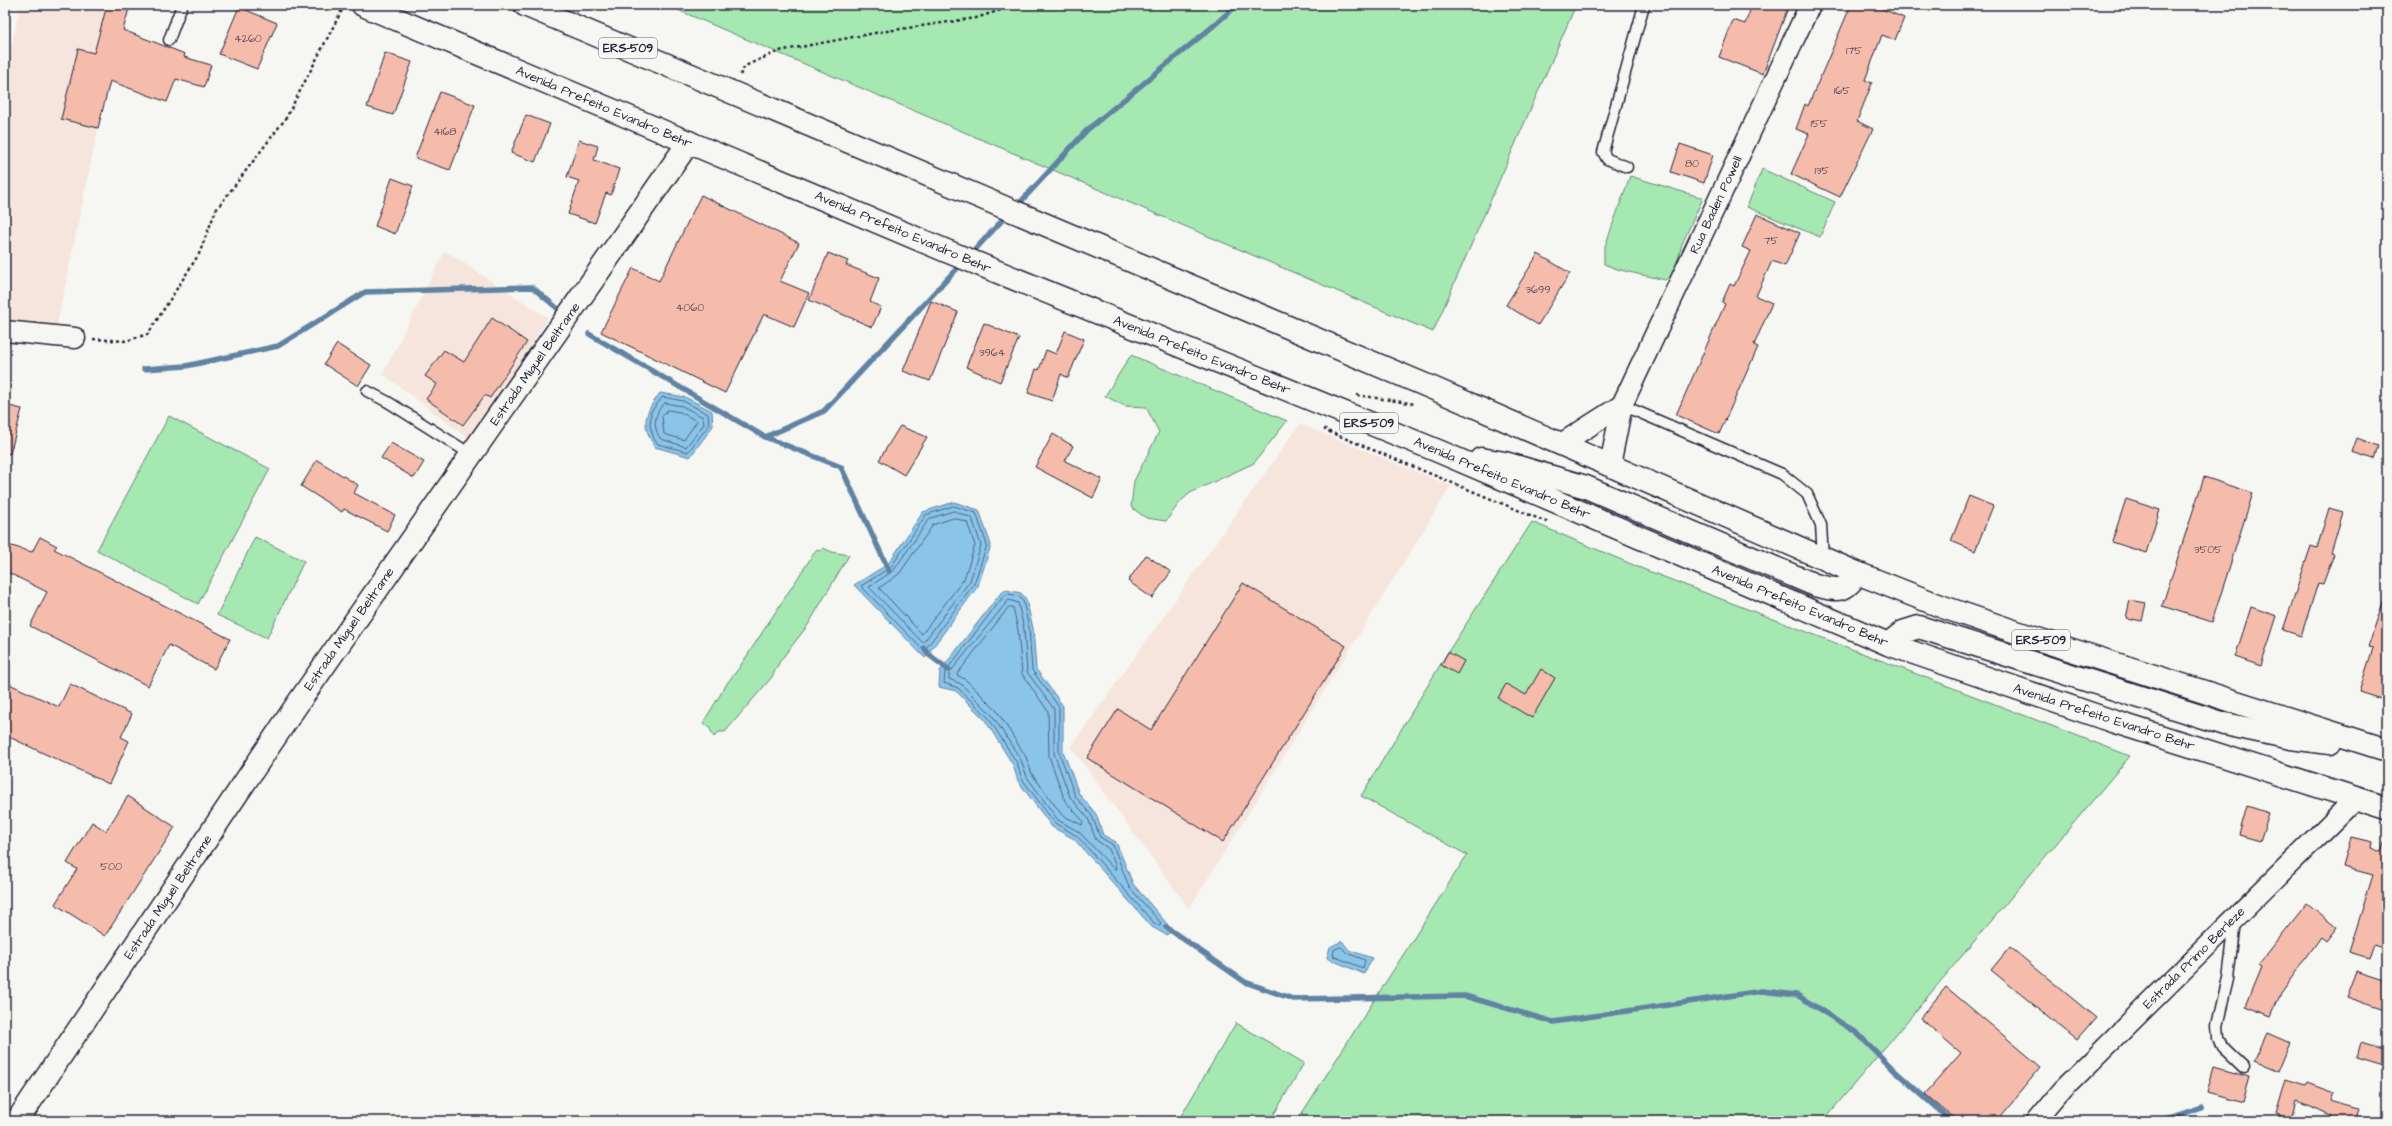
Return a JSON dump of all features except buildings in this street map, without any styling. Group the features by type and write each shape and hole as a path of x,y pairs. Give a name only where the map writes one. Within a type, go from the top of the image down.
{"main road":[{"name":"Avenida Prefeito Evandro Behr","path":"363,5 944,250 1438,451 1888,644 2112,721 2387,808"},
{"name":"ERS-509","path":"525,5 1430,387 1857,573 1943,606 2031,637 2386,750"},
{"name":"Estrada Miguel Beltrame","path":"17,1121 296,706 689,142"},
{"path":"1438,451 1505,463 1586,487 1815,585 1836,590 1850,585 1857,573"},
{"path":"1888,644 1903,632 1919,627 2225,724 2291,738 2386,750"}],"street":[{"name":"Rua Baden Powell","path":"1610,465 1622,405 1810,5"},
{"path":"5,331 75,338"},
{"path":"1561,444 1622,405"},
{"name":"Estrada Primo Berleze","path":"2036,1121 2062,1090 2356,798"}],"lane":[{"path":"169,40 182,5"},
{"path":"1627,167 1607,159 1603,152 1644,5"},
{"path":"367,391 388,402 472,455"},
{"path":"1622,405 1782,474 1807,494 1821,525 1823,558"},
{"path":"2235,917 2228,979 2217,1026 2218,1038 2222,1047 2244,1068"}],"path":[{"path":"75,338 126,341 148,334 199,254 216,210 286,118 345,5"},
{"path":"732,92 745,66 779,51 880,32 976,18 1016,5"},
{"path":"1430,387 1421,405 1342,392 1325,430 1549,523"}],"shaded area":[{"path":"21,5 130,5 98,128 56,329 5,321 5,73"},
{"path":"445,251 548,318 471,441 383,374"},
{"path":"1300,424 1451,486 1189,909 1071,747"}],"green space":[{"path":"666,5 1576,5 1433,332"},
{"path":"1762,169 1835,202 1820,237 1747,207"},
{"path":"1630,176 1703,198 1682,244 1674,274 1665,280 1604,264 1604,249"},
{"path":"1131,355 1287,421 1254,463 1190,493 1180,502 1166,521 1146,518 1131,507 1134,481 1159,432 1146,407 1125,406 1105,396"},
{"path":"169,416 270,469 198,604 97,550"},
{"path":"1532,522 1643,569 2130,756 1823,1121 1297,1121 1467,855 1361,796 1448,652"},
{"path":"255,537 304,561 267,638 217,615"},
{"path":"823,548 832,552 849,555 808,625 780,661 772,677 725,732 719,732 714,737 709,727 703,723 728,682 739,668 816,550 821,551"},
{"path":"1236,1023 1304,1063 1270,1121 1178,1121"}],"water":[{"path":"660,393 685,397 712,411 713,426 690,457 655,447 650,439 647,431 646,418 651,406"},
{"path":"954,502 979,510 991,545 978,586 925,658 854,585 888,564 923,512"},
{"path":"1006,590 1021,593 1026,599 1033,628 1036,669 1063,706 1063,751 1079,794 1096,814 1103,835 1116,842 1133,884 1173,931 1166,935 1152,927 1074,839 1052,827 1018,781 1013,765 985,720 956,691 939,687 940,671 1000,594"},
{"path":"1342,941 1349,950 1372,958 1364,974 1327,958 1330,947"}],"waterway":[{"path":"1016,207 1087,130 1237,5"},
{"path":"970,255 1008,214"},
{"path":"589,334 765,437 824,411 963,262"},
{"path":"144,369 186,366 278,346 365,292 532,287 557,308"},
{"path":"765,437 841,467 889,571"},
{"path":"924,648 928,654 949,670"},
{"path":"1166,927 1245,982 1293,999 1465,996 1553,1022 1762,991 1797,995 1857,1033 1895,1071 1951,1121"},
{"path":"2159,1121 2201,1107"}]}
